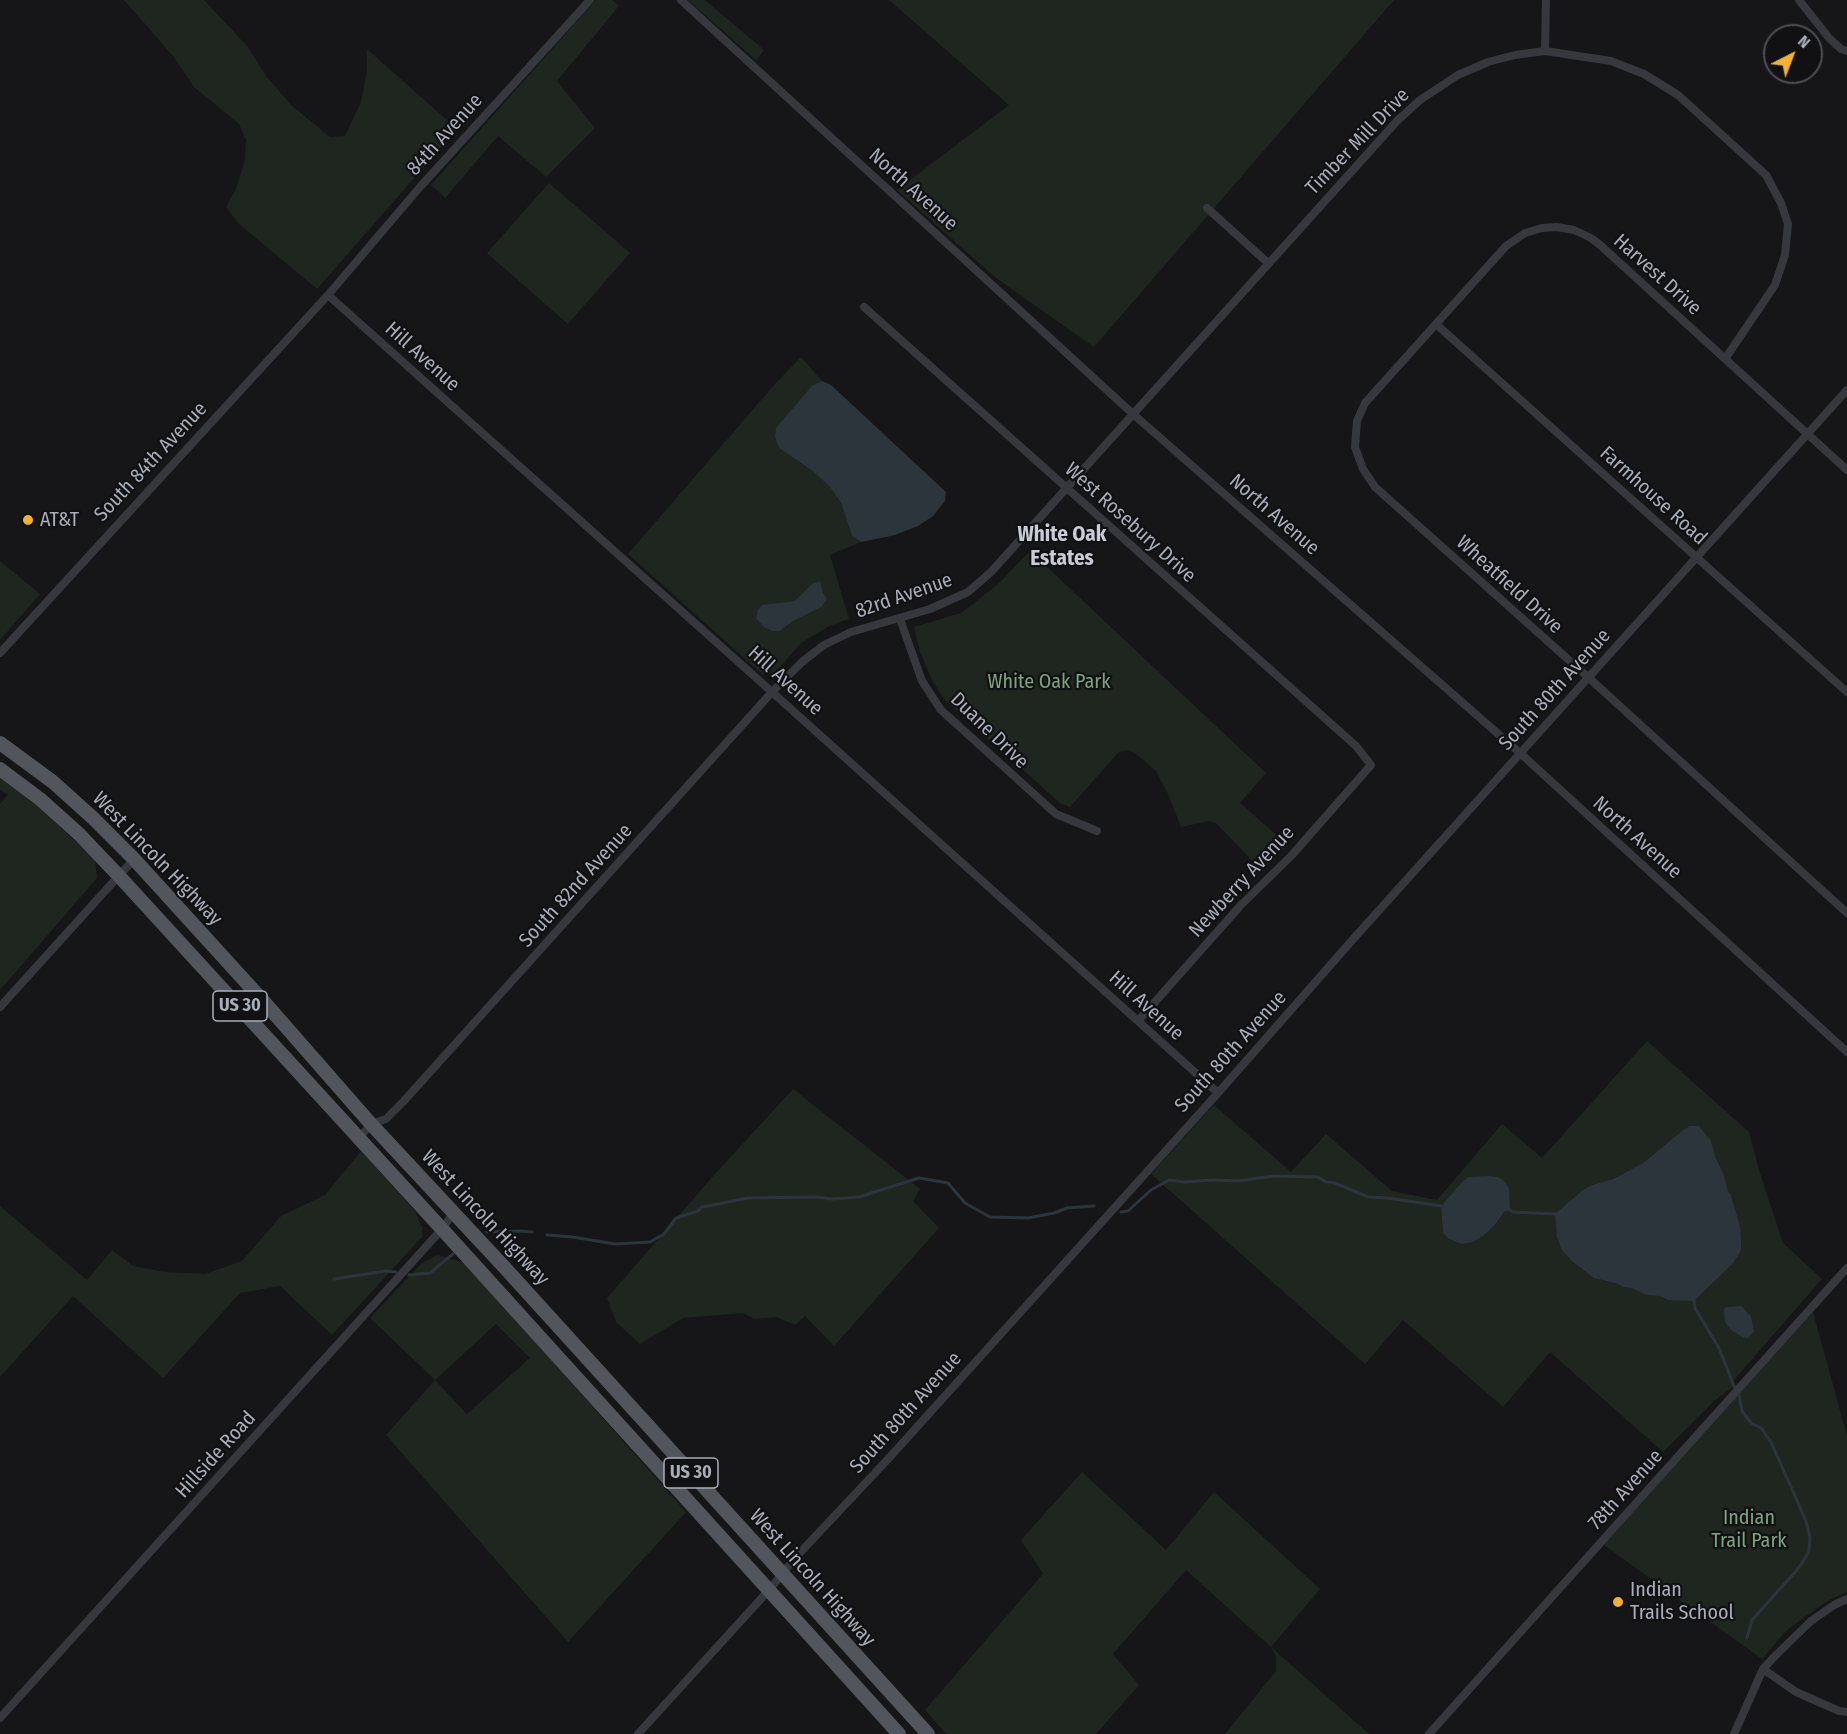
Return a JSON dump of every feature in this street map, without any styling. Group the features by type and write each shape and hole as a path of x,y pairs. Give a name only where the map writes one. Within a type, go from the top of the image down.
{"main road":[{"name":"West Lincoln Highway","path":"0,743 53,783 93,818 134,859 371,1124 454,1212 928,1734"},
{"name":"West Lincoln Highway","path":"0,769 40,799 79,834 119,876 253,1020 899,1734"}],"street":[{"name":"84th Avenue","path":"328,295 420,187 590,0"},
{"name":"North Avenue","path":"681,0 1133,414 1520,753 1847,1052"},
{"path":"1545,51 1546,0"},
{"path":"1799,0 1830,38 1847,51"},
{"name":"Timber Mill Drive","path":"1133,414 1397,121 1426,95 1458,75 1488,62 1515,54 1545,51 1611,61 1644,74 1678,95 1766,175 1782,203 1788,224 1785,255 1775,285 1725,358"},
{"path":"1206,208 1268,263"},
{"name":"Harvest Drive","path":"1437,325 1513,240 1525,233 1542,228 1565,227 1599,244 1847,470"},
{"name":"South 84th Avenue","path":"0,653 328,295"},
{"name":"Hill Avenue","path":"328,295 1218,1093"},
{"name":"West Rosebury Drive","path":"864,307 1356,746 1371,765"},
{"name":"Farmhouse Road","path":"1437,325 1847,692"},
{"name":"Wheatfield Drive","path":"1437,325 1365,403 1357,421 1355,447 1363,469 1375,487 1847,913"},
{"name":"South 80th Avenue","path":"638,1734 1218,1093 1847,390"},
{"name":"82rd Avenue","path":"772,692 802,662 824,645 851,632 930,609 968,592 991,572 1133,414"},
{"name":"Duane Drive","path":"900,619 922,681 941,710 1056,814 1097,831"},
{"name":"South 82nd Avenue","path":"358,1138 371,1124 386,1119 403,1102 772,692"},
{"name":"Newberry Avenue","path":"1138,1021 1241,905 1292,855 1371,765"},
{"path":"0,1007 134,859"},
{"name":"Hillside Road","path":"0,1718 442,1229 454,1212"},
{"name":"78th Avenue","path":"1429,1734 1847,1268"},
{"path":"1734,1734 1763,1669 1811,1621 1847,1599"},
{"path":"1763,1669 1796,1692 1839,1711 1847,1712"}],"green space":[{"path":"124,0 204,0 248,47 266,76 292,106 330,137 345,136 361,102 367,70 367,49 457,129 317,289 238,223 226,207 236,189 245,160 246,140 239,124 194,87 173,56"},
{"path":"596,0 612,0 619,6 557,81 595,128 546,177 498,136 445,198 431,185"},
{"path":"688,0 705,0 764,50 756,60"},
{"path":"889,0 1394,0 1094,347 996,278 897,190 1009,105"},
{"path":"549,183 630,253 568,324 487,253"},
{"path":"801,357 822,381 813,385 779,448 814,472 830,487 841,503 852,536 861,542 830,555 849,619 829,626 801,643 773,675 762,674 628,554"},
{"name":"White Oak Park","path":"1030,551 1266,773 1240,803 1288,845 1262,871 1216,823 1209,821 1181,827 1156,771 1135,753 1128,750 1119,752 1070,807 1060,803 944,699 932,680 920,652 914,627 961,613 997,585"},
{"path":"0,561 40,594 0,640"},
{"path":"0,778 29,798 95,860 97,878 0,990 0,804 8,795 0,790"},
{"path":"1647,1041 1749,1132 1783,1243 1822,1279 1733,1381 1734,1386 1714,1401 1663,1452 1550,1352 1503,1407 1403,1320 1365,1364 1151,1174 1214,1105 1291,1172 1326,1134 1392,1191 1437,1200 1502,1124 1542,1158","holes":["1683,1130 1711,1141 1740,1226 1668,1300 1603,1281 1561,1249 1557,1237 1592,1185 1613,1179 1643,1163","1461,1183 1509,1195 1510,1210 1504,1212 1495,1225 1443,1233 1441,1206"]},
{"path":"793,1089 920,1189 913,1201 939,1228 834,1346 805,1316 795,1325 776,1317 754,1319 743,1313 683,1318 640,1344 616,1322 607,1298"},
{"path":"361,1151 415,1211 422,1227 422,1237 332,1335 280,1286 240,1293 163,1378 73,1296 0,1377 0,1206 87,1280 112,1250 133,1266 165,1272 205,1274 242,1261 281,1216 325,1195"},
{"path":"437,1255 462,1262 686,1512 568,1642 386,1435 435,1380 370,1318 422,1263","holes":["496,1324 530,1358 467,1414 435,1380"]},
{"name":"Indian Trail Park","path":"1813,1312 1847,1436 1847,1592 1829,1600 1788,1629 1762,1659 1604,1545"},
{"path":"1082,1472 1166,1550 1214,1492 1320,1589 1271,1647 1186,1570 1113,1654 1139,1685 1096,1734 946,1734 925,1710 1043,1574 1021,1540"},
{"path":"1271,1647 1369,1734 1225,1734 1276,1671 1276,1657"}],"shaded area":[{"path":"822,381 831,385 946,492 945,501 933,516 918,526 895,535 861,542 852,536 841,503 830,487 814,472 779,448 775,437 776,428 813,385"},
{"path":"820,581 827,599 821,607 779,631 764,627 756,618 762,605 795,601 812,584"},
{"path":"1690,1126 1699,1126 1711,1141 1731,1195 1740,1226 1741,1240 1741,1250 1733,1263 1694,1301 1668,1300 1659,1296 1646,1295 1632,1288 1594,1278 1561,1249 1557,1237 1555,1214 1592,1185 1613,1179 1643,1163"},
{"path":"1469,1177 1498,1177 1509,1188 1510,1210 1504,1212 1495,1225 1473,1242 1462,1244 1448,1238 1443,1233 1441,1206"},
{"path":"1742,1306 1751,1317 1754,1331 1748,1338 1731,1330 1725,1322 1724,1309"}],"waterway":[{"path":"1121,1212 1128,1211 1151,1190 1169,1180 1238,1181 1274,1176 1318,1177 1368,1197 1441,1206"},
{"path":"547,1235 615,1244 650,1242 664,1234 676,1218 698,1211 702,1207 748,1198 859,1197 919,1178 948,1183 965,1203 990,1217 1028,1218 1067,1208 1094,1206"},
{"path":"1510,1210 1512,1212 1555,1214"},
{"path":"487,1232 532,1232"},
{"path":"409,1275 430,1273 453,1254"},
{"path":"334,1279 386,1271 396,1272"},
{"path":"1694,1301 1695,1308 1719,1348 1736,1391"},
{"path":"1739,1395 1742,1411 1751,1423 1761,1428 1771,1442 1806,1521 1810,1538 1809,1551 1804,1560 1752,1620 1747,1638"}],"place":[{"name":"AT&T","path":"28,520"},
{"name":"Indian Trails School","path":"1618,1602"}],"district":[{"name":"White Oak Estates","path":"1062,547"}]}
